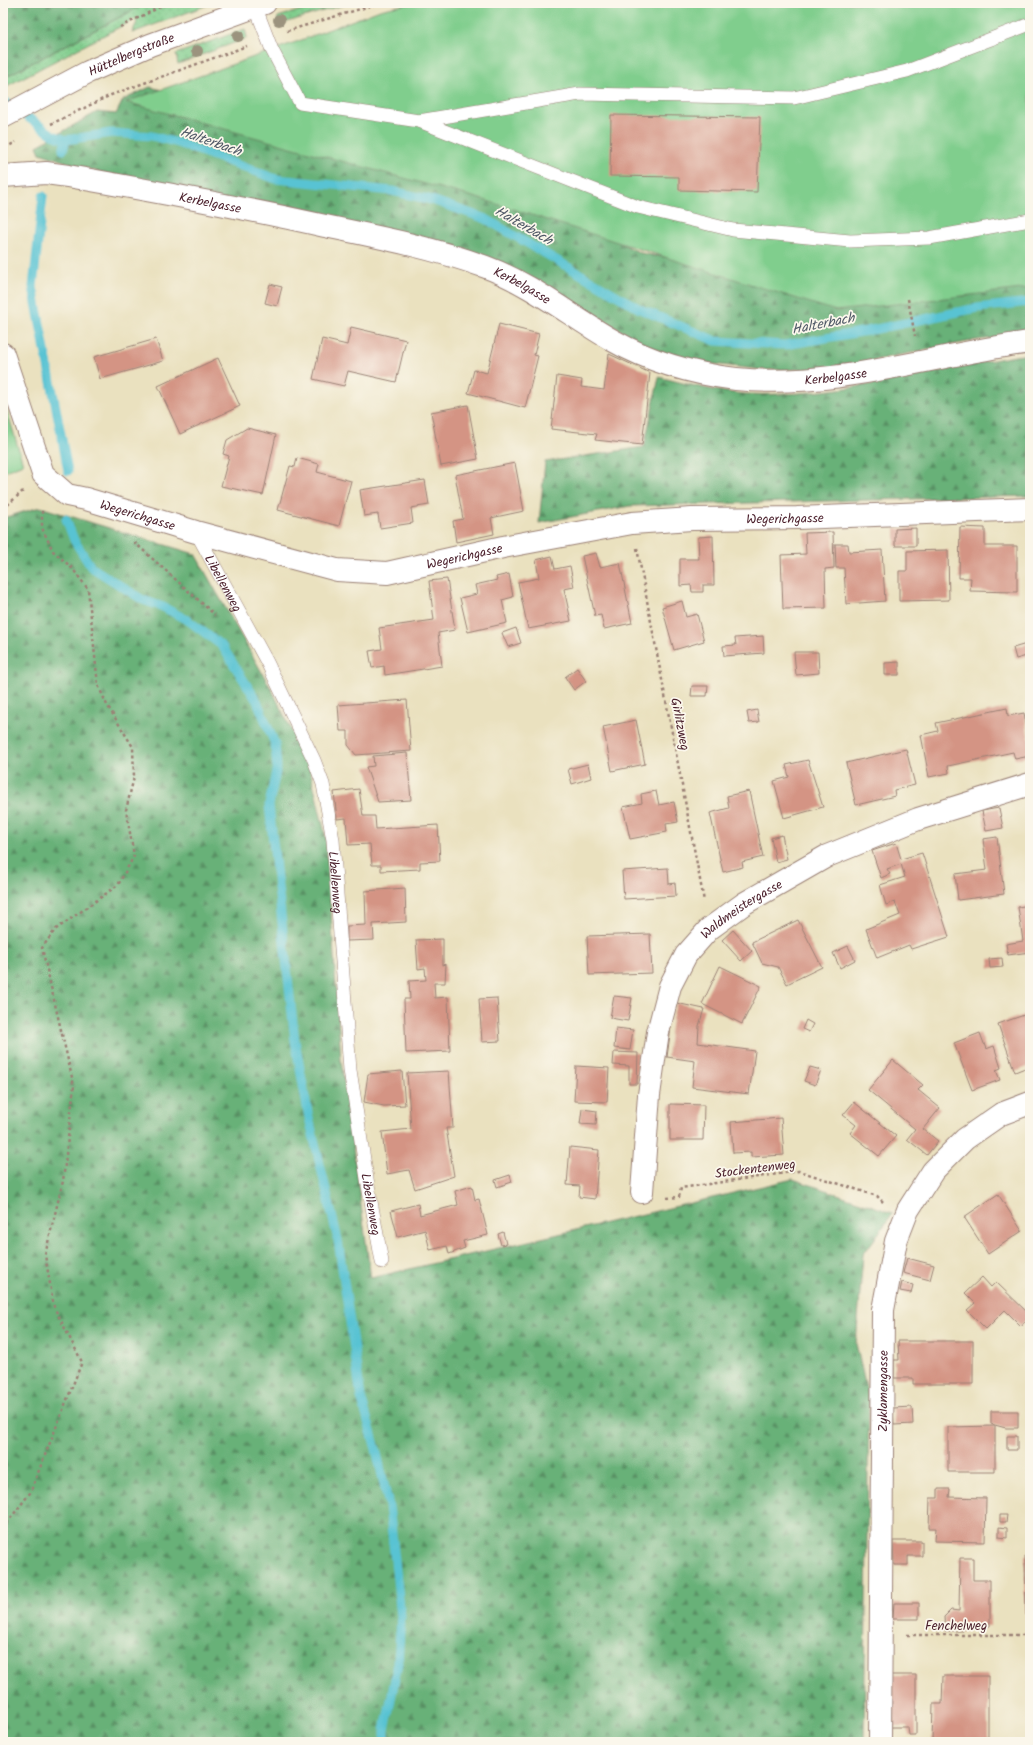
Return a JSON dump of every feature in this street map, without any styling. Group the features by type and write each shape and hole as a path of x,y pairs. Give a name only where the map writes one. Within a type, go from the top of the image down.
{"street":[{"name":"Hüttelbergstraße","path":"3,117 88,72 150,45 260,5"},
{"name":"Kerbelgasse","path":"3,176 46,173 74,177 296,219 457,257 489,268 516,281 612,340 640,354 696,372 735,379 777,382 836,376 920,362 985,348 1030,342"},
{"path":"3,354 43,474"},
{"name":"Wegerichgasse","path":"43,474 67,495 86,499 196,532 337,570 387,573 503,547 632,523 692,519 797,518 1030,509"},
{"name":"Waldmeistergasse","path":"642,1192 650,1087 658,1032 670,986 686,955 709,929 745,903 827,856 918,819 1030,784"},
{"name":"Zyklamengasse","path":"880,1742 883,1310 896,1241 908,1210 933,1171 965,1139 1001,1114 1030,1103"}],"lane":[{"path":"260,5 267,39 300,104 419,121 638,207 733,230 850,241 929,238 1030,220"},
{"path":"419,121 580,94 794,98 907,71 1030,24"},
{"name":"Libellenweg","path":"196,532 267,662 314,760 323,784 333,840 350,1070 382,1262"}],"path":[{"path":"50,124 95,102 267,39 380,3"},
{"path":"3,149 23,139"},
{"path":"908,299 920,362"},
{"path":"3,1528 30,1493 82,1362 54,1306 45,1255 63,1181 74,1086 42,948 55,930 118,885 134,856 126,810 134,777 133,747 107,705 98,685 88,589 72,568 53,551 42,528 43,474"},
{"name":"Girlitzweg","path":"632,523 709,929"},
{"path":"133,541 220,620"},
{"name":"Stockentenweg","path":"664,1198 679,1197 681,1188 799,1171 877,1196 886,1204 908,1210"},
{"name":"Fenchelweg","path":"881,1635 1030,1635"}],"green space":[{"path":"3,3 147,3 3,78"},
{"path":"147,3 213,3 132,33 137,22 135,19 3,88 3,78"},
{"path":"324,3 350,3 277,25 278,17"},
{"path":"412,3 1030,3 1030,288 836,311 484,200 126,102 296,42 380,10"},
{"path":"245,29 247,38 178,64 176,54"},
{"path":"150,87 364,141 505,187 641,253 838,288 1030,254 1030,334 977,340 859,363 813,369 764,370 696,362 668,355 638,341 541,282 84,168 40,153 37,146 97,112 116,114 123,100"},
{"path":"1030,354 1030,496 630,506 539,523 545,462 644,447 659,377 702,387 745,394 813,392 847,388"},
{"path":"3,397 23,464 3,472"},
{"path":"40,507 195,554 273,692 309,766 326,838 341,1060 371,1278 793,1179 893,1213 863,1255 856,1344 869,1400 864,1742 3,1742 3,518"}],"building":[{"path":"611,115 760,117 757,192 679,190 679,177 610,176"},
{"path":"270,284 282,287 277,306 265,303"},
{"path":"499,324 539,334 534,355 538,356 525,408 468,393 474,370 487,373"},
{"path":"351,327 406,340 396,382 348,371 344,386 313,379 322,339 347,345"},
{"path":"156,339 163,361 100,379 94,357"},
{"path":"609,354 650,373 642,445 595,440 597,434 551,429 557,376 582,380 581,387 604,390"},
{"path":"218,358 240,406 180,434 158,386"},
{"path":"468,405 478,459 441,466 431,412"},
{"path":"247,428 276,435 263,495 221,486 229,456 223,454 227,440"},
{"path":"297,458 319,464 317,472 351,481 339,526 278,510 290,466 295,467"},
{"path":"515,463 524,511 491,518 494,534 456,542 453,521 463,519 455,475"},
{"path":"425,480 429,505 411,508 413,523 380,528 378,514 364,516 360,490"},
{"path":"960,527 985,528 985,546 1017,546 1017,592 970,591 971,578 959,578"},
{"path":"916,528 916,546 895,546 895,529"},
{"path":"833,532 834,568 825,569 826,608 783,609 781,555 806,554 805,533"},
{"path":"713,536 714,585 703,585 703,592 692,592 691,585 680,586 680,559 699,559 698,537"},
{"path":"835,544 848,544 849,552 882,550 885,601 846,604 844,568 836,568"},
{"path":"948,550 949,600 899,601 899,571 907,571 907,551"},
{"path":"596,553 600,567 620,563 632,623 604,629 601,615 595,616 582,556"},
{"path":"552,556 555,569 570,566 574,587 564,589 571,621 528,629 518,582 539,578 536,560"},
{"path":"509,574 513,597 502,600 507,623 468,632 460,598 477,594 475,585 497,580 496,577"},
{"path":"447,579 455,630 438,633 442,666 385,675 384,666 372,668 369,651 382,649 379,628 434,620 429,581"},
{"path":"682,601 686,617 697,614 704,641 674,650 662,607"},
{"path":"516,628 521,643 508,647 502,633"},
{"path":"763,636 764,653 724,656 723,646 736,645 735,638"},
{"path":"1030,643 1030,655 1016,659 1013,648"},
{"path":"794,652 818,652 819,673 796,675"},
{"path":"899,662 899,675 885,675 885,663"},
{"path":"577,668 586,681 574,690 565,677"},
{"path":"692,686 708,686 707,696 691,696"},
{"path":"407,700 411,751 356,755 348,745 348,731 340,731 338,705"},
{"path":"1007,708 1008,716 1024,713 1030,744 1030,756 1015,759 1013,752 948,766 949,773 929,777 921,735 938,731 936,723"},
{"path":"757,710 759,722 749,723 747,712"},
{"path":"636,720 645,764 612,771 603,727"},
{"path":"906,749 915,785 894,790 895,796 856,805 846,763"},
{"path":"407,753 411,800 378,802 366,767 374,766 373,756"},
{"path":"808,760 823,807 784,818 774,781 789,777 786,765"},
{"path":"588,764 591,778 572,784 568,769"},
{"path":"359,789 363,816 375,816 376,829 438,825 440,861 420,862 420,869 381,871 381,865 372,865 370,844 348,845 346,818 337,819 334,792"},
{"path":"656,791 659,805 674,802 678,822 666,824 667,832 630,839 623,807 642,803 641,794"},
{"path":"749,791 763,857 742,862 743,867 723,872 710,813 729,808 727,796"},
{"path":"999,808 1003,828 986,831 982,811"},
{"path":"782,835 787,859 776,862 771,838"},
{"path":"997,837 1004,894 958,900 955,874 987,870 983,839"},
{"path":"896,843 901,859 922,853 949,937 911,949 909,945 877,958 866,929 900,915 895,902 886,905 880,885 905,877 901,864 887,869 890,874 881,878 872,851"},
{"path":"668,868 669,884 675,883 676,896 624,899 622,871"},
{"path":"405,888 406,922 373,924 374,940 347,941 347,926 366,925 365,891"},
{"path":"1030,905 1030,952 1008,955 1006,944 1023,941 1018,907"},
{"path":"798,920 822,967 787,984 778,967 762,963 752,942"},
{"path":"733,930 752,951 741,961 722,940"},
{"path":"650,934 652,973 589,975 587,936"},
{"path":"443,939 443,965 446,964 445,983 434,983 435,998 448,997 450,1051 406,1053 404,999 410,999 409,981 426,980 425,968 418,969 416,940"},
{"path":"848,946 855,960 840,968 833,953"},
{"path":"1002,958 1003,967 990,968 989,959"},
{"path":"720,966 761,986 742,1024 702,1004"},
{"path":"614,996 632,998 628,1021 610,1018"},
{"path":"497,998 500,1041 482,1042 479,999"},
{"path":"676,1003 704,1009 699,1026 698,1043 755,1051 749,1094 692,1087 695,1061 667,1057 672,1019"},
{"path":"1030,1013 1030,1066 1015,1072 998,1024"},
{"path":"806,1020 813,1024 809,1032 802,1029"},
{"path":"616,1028 633,1030 630,1050 614,1048"},
{"path":"980,1033 986,1049 994,1046 1001,1068 996,1070 1000,1080 972,1090 954,1043"},
{"path":"614,1052 638,1053 637,1084 629,1084 629,1066 613,1065"},
{"path":"893,1060 923,1085 918,1090 940,1108 923,1129 938,1141 927,1155 907,1139 915,1129 868,1090"},
{"path":"576,1066 609,1068 607,1102 574,1101"},
{"path":"810,1067 821,1070 815,1085 804,1081"},
{"path":"402,1071 405,1105 384,1106 364,1102 368,1074"},
{"path":"449,1071 453,1128 446,1128 454,1176 415,1189 409,1170 387,1174 382,1132 411,1129 407,1073"},
{"path":"854,1102 896,1136 879,1156 850,1133 856,1125 843,1115"},
{"path":"670,1104 704,1105 703,1140 670,1140"},
{"path":"582,1109 597,1111 596,1125 580,1124"},
{"path":"781,1118 784,1155 751,1157 751,1152 733,1153 731,1122"},
{"path":"570,1147 599,1150 595,1199 579,1197 580,1186 567,1185"},
{"path":"510,1175 512,1182 497,1187 495,1180"},
{"path":"472,1186 475,1200 479,1199 488,1235 463,1241 465,1248 449,1254 447,1246 430,1250 425,1230 398,1237 391,1211 418,1204 420,1215 458,1205 455,1191"},
{"path":"998,1194 1022,1231 988,1254 964,1217"},
{"path":"503,1232 506,1244 501,1245 498,1234"},
{"path":"907,1258 934,1265 930,1280 903,1273"},
{"path":"982,1277 991,1287 996,1282 1030,1315 1021,1326 1005,1310 986,1329 967,1310 975,1303 965,1293"},
{"path":"902,1282 913,1285 911,1293 900,1291"},
{"path":"898,1341 973,1341 973,1384 913,1384 913,1378 894,1378 894,1360 899,1360"},
{"path":"912,1407 913,1424 894,1425 893,1408"},
{"path":"991,1411 1018,1411 1018,1428 1006,1428 991,1424"},
{"path":"995,1426 995,1472 948,1472 948,1427"},
{"path":"1007,1436 1017,1436 1017,1450 1007,1450"},
{"path":"938,1489 950,1489 949,1497 986,1498 985,1542 935,1541 936,1528 929,1528 930,1498 938,1498"},
{"path":"1000,1515 1007,1515 1006,1522 1000,1522"},
{"path":"999,1527 1007,1528 1007,1538 999,1537"},
{"path":"893,1541 922,1541 922,1556 908,1556 908,1565 894,1565"},
{"path":"1025,1556 1030,1556 1030,1624 1026,1624"},
{"path":"960,1558 973,1558 973,1580 990,1580 990,1626 963,1625 963,1631 945,1631 944,1617 951,1610 959,1611"},
{"path":"894,1603 919,1603 919,1619 893,1619"},
{"path":"891,1675 916,1675 916,1735 909,1735 908,1727 891,1727"},
{"path":"943,1676 988,1676 988,1742 932,1742 933,1704 942,1704"}],"waterway":[{"name":"Halterbach","path":"3,100 53,135 66,140 111,133 152,136 178,143 276,179 392,191 432,200 486,219 640,309 716,341 785,345 867,331 977,308 1030,302"},
{"path":"63,150 66,140"},
{"path":"43,196 33,287 68,471"},
{"path":"66,519 74,540 91,567 143,600 163,607 189,621 222,646 257,701 275,744 277,767 269,805 295,1041 309,1118 338,1240 361,1397 376,1449 389,1506 401,1616 398,1663 385,1730 385,1742"}]}
